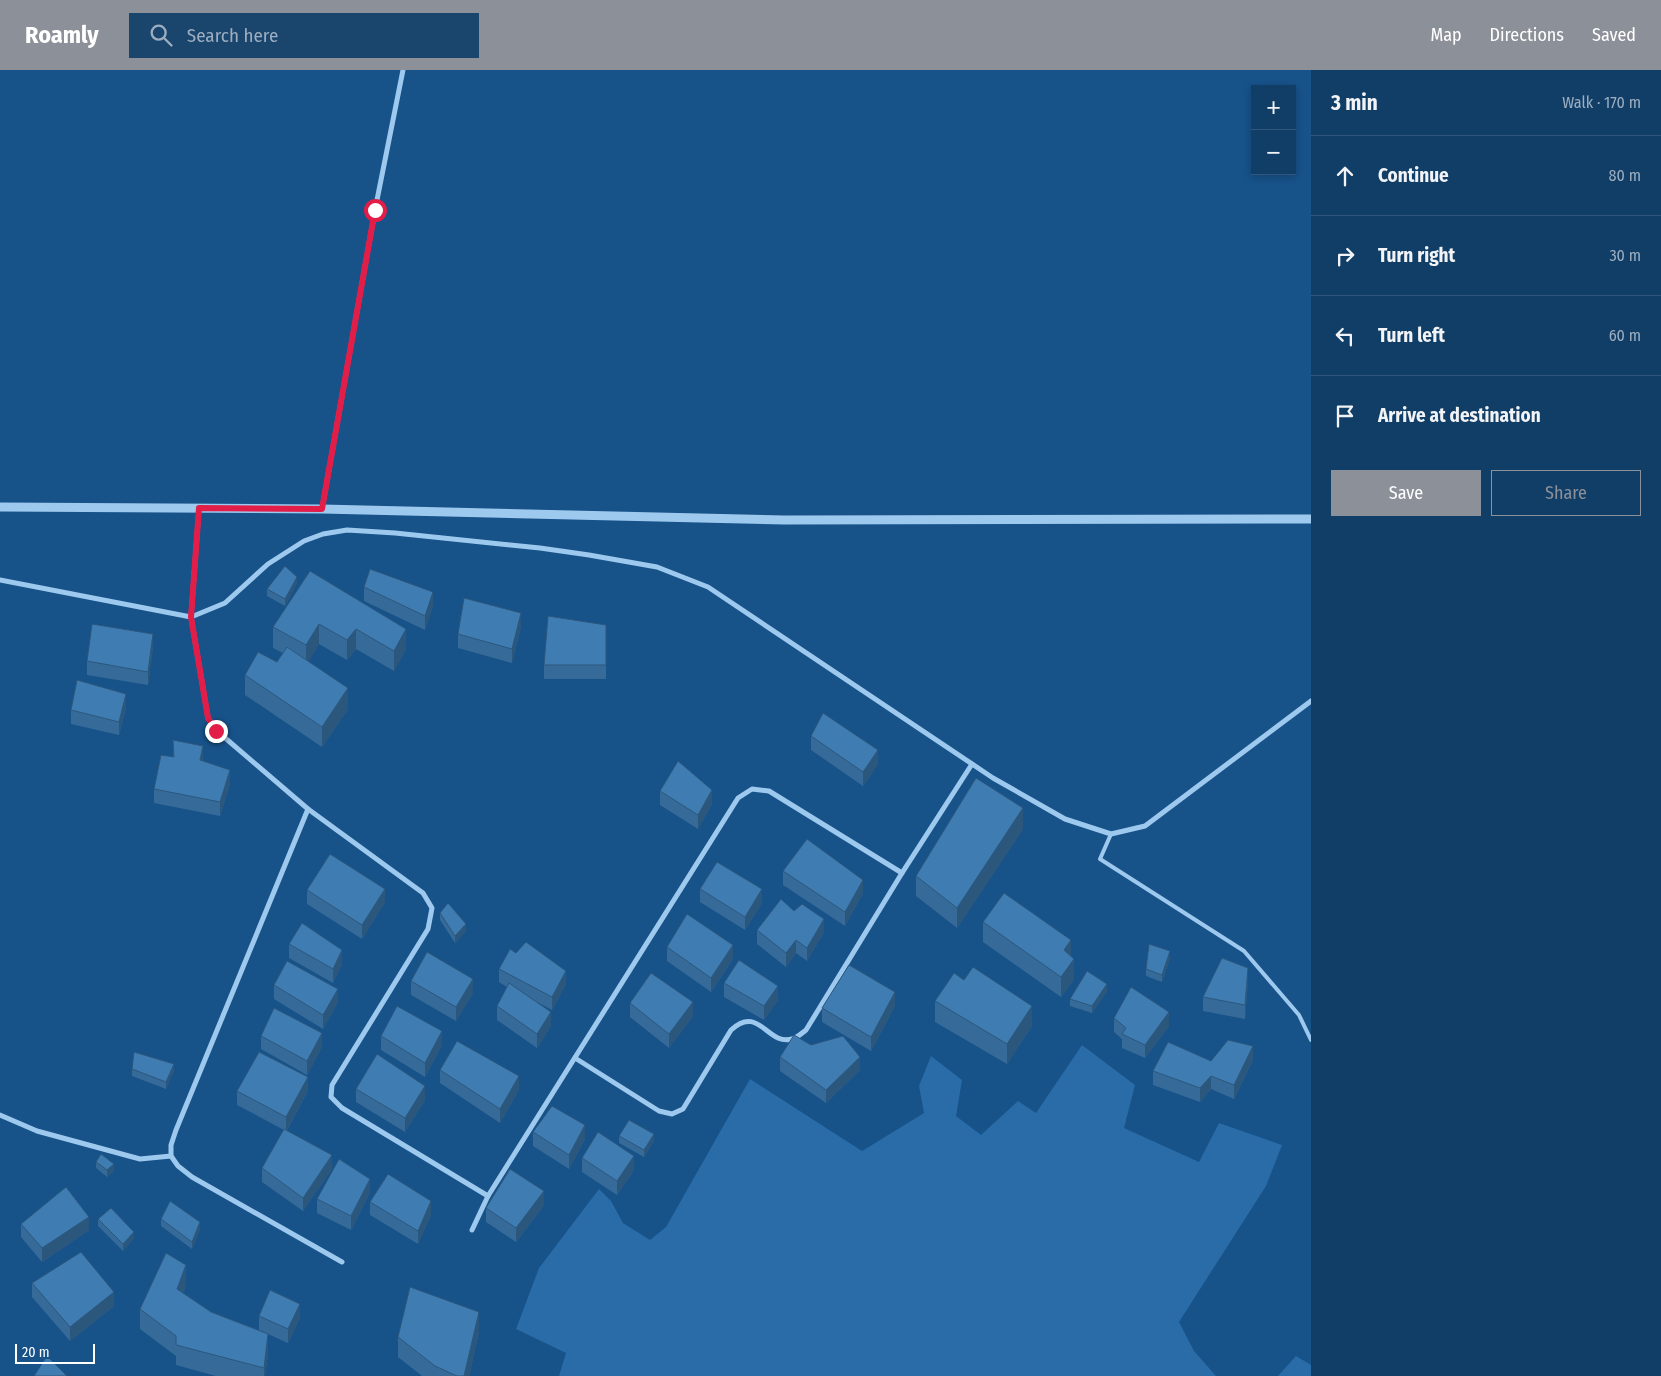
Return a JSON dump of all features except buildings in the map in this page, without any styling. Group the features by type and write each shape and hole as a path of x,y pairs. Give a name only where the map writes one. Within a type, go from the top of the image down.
{"street":[{"path":"322,509 375,210 403,70"},
{"path":"0,507 322,509 784,520 1311,518"},
{"path":"199,508 191,617 208,718 216,731 308,809 423,893 432,908 428,929 332,1085 331,1097 342,1108 488,1196"},
{"path":"0,580 191,617 225,603 268,564 304,541 323,534 347,530 540,548 657,567 708,587 993,778 1065,819 1111,834 1145,826 1311,701"},
{"path":"575,1058 659,1111 672,1114 682,1109 731,1030 739,1023 752,1021 780,1038 792,1039 806,1030 902,873 972,764"},
{"path":"472,1230 488,1196 738,798 752,789 769,791 902,873"},
{"path":"308,809 176,1130 170,1156 178,1166 192,1177 342,1262"},
{"path":"0,1115 36,1131 140,1159 170,1156"}],"lane":[{"path":"1111,834 1100,859 1244,951 1299,1015 1311,1040"}],"shaded area":[{"path":"1082,1045 1135,1085 1124,1128 1199,1162 1219,1123 1282,1145 1266,1186 1179,1322 1194,1351 1216,1376 559,1376 566,1353 516,1329 539,1268 599,1189 611,1201 623,1223 650,1240 666,1227 750,1079 862,1151 924,1113 919,1086 931,1056 962,1080 956,1116 981,1135 1018,1101 1036,1113"},
{"path":"1296,1356 1311,1365 1311,1376 1278,1376"}],"route":[{"path":"216,731 208,718 191,617 199,508 322,509 375,210"}]}
